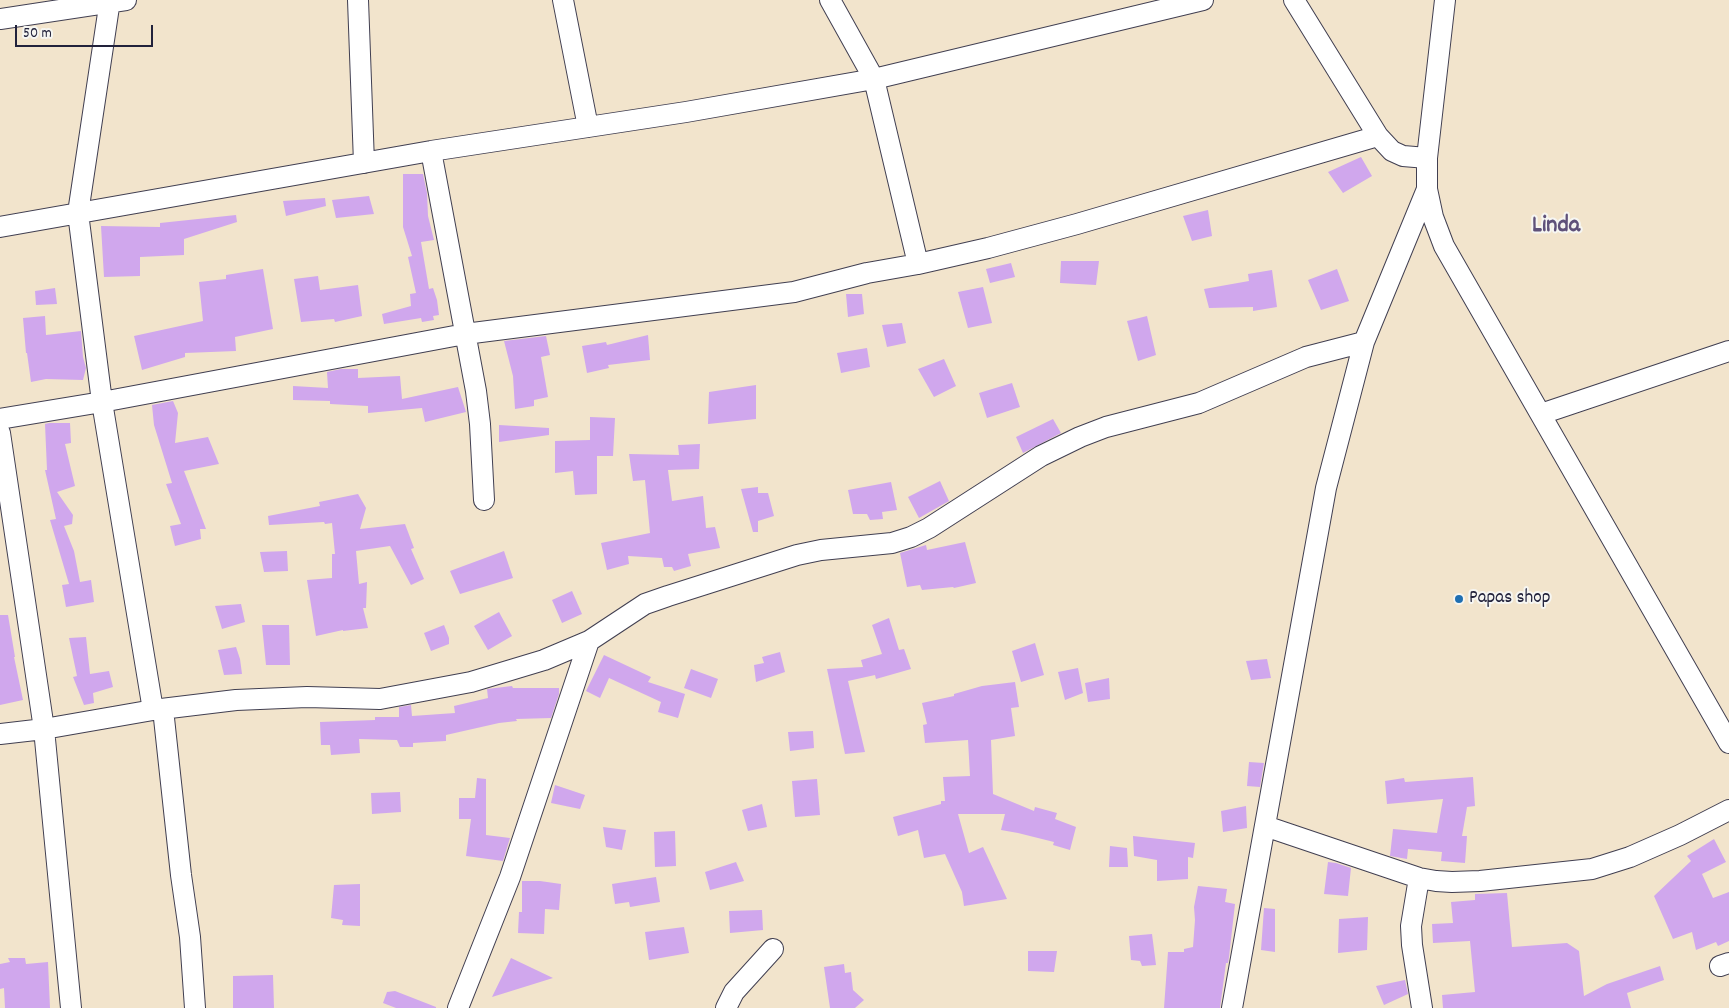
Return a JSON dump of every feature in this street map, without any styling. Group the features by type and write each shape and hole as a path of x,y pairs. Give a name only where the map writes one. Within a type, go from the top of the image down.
{"street":[{"path":"0,19 115,0 78,214 102,402 158,710 190,937 195,1008"},
{"path":"358,0 364,163"},
{"path":"563,0 588,127"},
{"path":"830,0 874,80 918,264"},
{"path":"0,227 432,151 686,112 874,80 1203,0"},
{"path":"1294,0 1378,136 1392,151 1403,156 1427,158"},
{"path":"1445,0 1427,158 1427,189 1433,218 1444,246 1729,743"},
{"path":"0,419 102,402 465,334 794,292 867,273 918,264 988,248 1378,136"},
{"path":"432,151 480,424 484,500"},
{"path":"1232,1008 1326,488 1364,342 1427,189"},
{"path":"0,734 44,730 158,710 268,698 380,699 471,682 544,660 589,641 645,604 668,596 797,555 821,550 892,543 911,536 929,528 1041,456 1080,437 1106,427 1198,403 1297,360 1364,342"},
{"path":"1541,414 1729,350"},
{"path":"0,432 44,730 71,1008"},
{"path":"458,1008 510,877 589,641"},
{"path":"1265,826 1419,878 1436,882 1480,881 1592,869 1630,857 1729,810"},
{"path":"1419,878 1411,926 1412,945 1422,1008"},
{"path":"726,1008 734,992 773,949"}],"building":[{"path":"1361,157 1372,176 1343,193 1328,172"},
{"path":"403,174 423,174 427,193 428,216 434,240 421,242 429,289 433,288 439,315 433,316 434,320 422,322 421,318 384,324 382,314 411,306 410,294 416,293 408,257 412,256 403,227"},
{"path":"369,196 374,214 336,218 332,200"},
{"path":"325,198 326,206 286,216 283,201"},
{"path":"1208,210 1212,236 1192,241 1183,216"},
{"path":"236,215 237,222 184,239 184,255 140,257 140,276 104,277 101,226 160,227 160,223"},
{"path":"1061,261 1099,261 1096,285 1060,283"},
{"path":"1011,263 1015,277 990,283 986,269"},
{"path":"263,269 273,329 235,337 236,351 185,353 185,357 142,370 134,336 203,321 199,282 226,279 226,275"},
{"path":"1337,269 1349,301 1321,310 1308,280"},
{"path":"1272,270 1277,307 1253,311 1253,307 1209,308 1204,289 1249,281 1248,274"},
{"path":"318,276 320,290 358,285 362,316 335,322 334,319 301,322 294,279"},
{"path":"983,287 992,323 968,328 958,292"},
{"path":"55,288 57,304 36,305 35,291"},
{"path":"846,294 862,294 864,314 848,317"},
{"path":"45,316 46,335 81,331 86,368 83,380 46,379 31,382 23,318"},
{"path":"1147,316 1156,355 1138,361 1127,321"},
{"path":"902,323 906,343 887,347 882,325"},
{"path":"648,335 650,360 608,365 609,368 587,373 582,346 606,342 607,345"},
{"path":"546,336 550,355 541,357 548,397 534,400 534,406 515,409 513,376 504,341"},
{"path":"867,348 870,367 841,373 837,353"},
{"path":"944,359 956,386 934,397 918,369"},
{"path":"341,369 358,369 358,378 400,376 402,399 458,387 466,412 425,422 422,408 368,413 368,406 330,404 330,401 293,400 293,386 328,388 327,372"},
{"path":"1012,383 1020,407 987,418 979,393"},
{"path":"756,385 756,419 708,424 709,392"},
{"path":"173,401 178,413 175,443 208,437 219,464 184,471 206,529 200,529 201,539 175,546 170,526 181,524 166,484 172,483 154,425 152,405"},
{"path":"590,417 615,418 613,456 597,456 597,494 575,495 573,471 555,473 555,441 590,440"},
{"path":"1053,419 1061,433 1023,453 1016,437"},
{"path":"70,423 71,443 65,444 75,486 57,492 73,515 72,524 64,526 74,551 80,582 91,580 94,602 66,607 62,585 69,584 50,520 56,519 45,470 47,470 45,424"},
{"path":"499,425 549,428 549,435 499,442"},
{"path":"700,444 699,469 668,470 672,501 703,496 706,528 715,527 720,548 688,554 691,566 674,571 672,567 664,567 662,558 628,556 629,564 607,570 601,543 650,533 645,480 633,481 629,454 679,455 678,445"},
{"path":"940,481 949,501 919,518 908,497"},
{"path":"891,482 897,510 882,512 883,519 870,520 867,514 853,514 848,490"},
{"path":"758,487 758,493 768,493 774,516 758,521 758,532 753,532 741,489"},
{"path":"358,494 366,508 360,529 405,524 414,548 411,549 424,579 411,585 390,546 356,551 359,584 367,582 366,608 363,608 368,628 343,630 316,636 307,580 332,578 332,554 335,554 332,523 269,525 268,516 320,506 319,502"},
{"path":"965,542 976,583 954,588 922,590 920,585 907,587 900,553 926,545 927,550"},
{"path":"287,551 288,571 264,572 260,552"},
{"path":"504,551 513,578 460,594 450,571"},
{"path":"572,591 582,614 562,623 552,600"},
{"path":"241,604 245,622 222,629 215,606"},
{"path":"499,612 512,636 488,650 474,626"},
{"path":"0,615 8,615 23,700 0,705"},
{"path":"889,618 899,650 904,649 911,669 876,679 875,675 848,681 865,752 845,754 827,669 863,667 861,660 882,654 872,625"},
{"path":"262,625 289,625 290,665 266,665"},
{"path":"444,625 449,638 449,644 431,651 424,633"},
{"path":"86,637 90,674 109,671 113,687 93,693 94,703 84,705 73,677 77,676 69,638"},
{"path":"1035,643 1044,675 1021,682 1012,651"},
{"path":"236,647 242,674 224,675 218,650"},
{"path":"780,652 785,672 756,682 754,665 764,663 762,657"},
{"path":"604,655 651,677 648,682 685,694 678,718 658,712 661,702 609,678 600,698 586,691"},
{"path":"1267,659 1271,678 1251,680 1246,661"},
{"path":"1078,668 1083,693 1065,700 1058,672"},
{"path":"691,669 718,679 711,698 684,688"},
{"path":"1109,678 1110,699 1088,702 1085,683"},
{"path":"1015,682 1019,707 1011,708 1015,736 991,740 993,794 1034,811 1035,807 1057,813 1055,819 1076,827 1070,850 1053,845 1054,842 1001,830 1005,814 958,814 969,853 983,847 1007,899 964,906 962,892 945,854 924,858 918,830 898,836 893,817 941,804 941,801 945,801 943,777 970,776 968,740 925,743 923,725 927,724 922,703 954,696 954,694 982,686"},
{"path":"512,686 513,688 559,688 559,694 551,718 516,719 517,721 499,723 446,735 446,741 413,743 413,747 400,747 397,740 359,739 360,753 331,755 330,745 321,745 320,722 375,720 375,717 399,717 399,707 411,705 412,716 455,713 454,706 488,698 487,689"},
{"path":"813,731 814,748 790,751 788,732"},
{"path":"1249,762 1264,763 1260,787 1247,786"},
{"path":"1473,777 1475,806 1467,807 1462,836 1467,836 1465,863 1441,861 1442,852 1408,849 1407,859 1390,856 1393,829 1437,833 1443,799 1387,804 1385,781 1404,778 1405,782"},
{"path":"477,778 486,779 486,835 510,838 503,861 466,856 471,819 459,819 459,798 475,798"},
{"path":"817,779 820,815 795,817 792,781"},
{"path":"555,785 585,795 580,809 551,803"},
{"path":"400,792 401,812 372,814 371,793"},
{"path":"762,804 767,827 748,831 742,810"},
{"path":"1246,806 1247,828 1223,832 1221,811"},
{"path":"603,827 626,830 622,850 606,847"},
{"path":"675,831 676,866 655,867 654,832"},
{"path":"1133,836 1195,843 1193,858 1188,857 1188,879 1157,881 1157,860 1134,856"},
{"path":"1714,839 1726,862 1702,874 1713,898 1729,892 1729,941 1718,946 1716,942 1696,950 1692,932 1673,939 1654,896 1691,861 1687,856"},
{"path":"1110,846 1127,848 1128,867 1109,867"},
{"path":"736,862 744,881 710,890 705,872"},
{"path":"1328,862 1351,868 1348,896 1324,894"},
{"path":"656,877 660,902 630,907 629,902 615,904 612,884"},
{"path":"522,881 561,884 559,910 545,909 544,934 518,933 519,912 522,912"},
{"path":"360,884 360,926 342,925 343,920 331,918 334,885"},
{"path":"1198,886 1227,889 1225,902 1235,904 1229,957 1228,963 1226,963 1220,1008 1164,1008 1168,952 1184,952 1184,949 1193,947 1194,907"},
{"path":"1507,893 1512,947 1567,943 1579,951 1584,996 1607,984 1660,966 1664,980 1627,993 1631,1008 1443,1008 1442,995 1475,992 1470,941 1433,943 1432,924 1453,923 1451,902 1475,900 1475,894"},
{"path":"1264,908 1275,909 1275,952 1261,950"},
{"path":"762,910 763,930 730,933 729,911"},
{"path":"1368,917 1367,950 1338,953 1339,919"},
{"path":"684,927 689,953 649,960 645,932"},
{"path":"1152,934 1156,965 1142,966 1140,961 1131,960 1129,936"},
{"path":"1028,951 1057,951 1054,972 1028,971"},
{"path":"8,958 25,958 26,964 48,962 50,1008 5,1008 4,988 0,989 0,964 10,962"},
{"path":"511,958 553,978 492,997"},
{"path":"844,964 845,973 851,972 853,990 864,1000 855,1008 830,1008 824,967"},
{"path":"273,975 274,1008 233,1008 233,976"},
{"path":"1405,980 1408,994 1384,1005 1376,986"},
{"path":"395,991 436,1008 396,1008 383,1003 387,992"}],"place":[{"name":"Papas shop","path":"1459,599"}],"district":[{"name":"Linda","path":"1556,228"}]}
